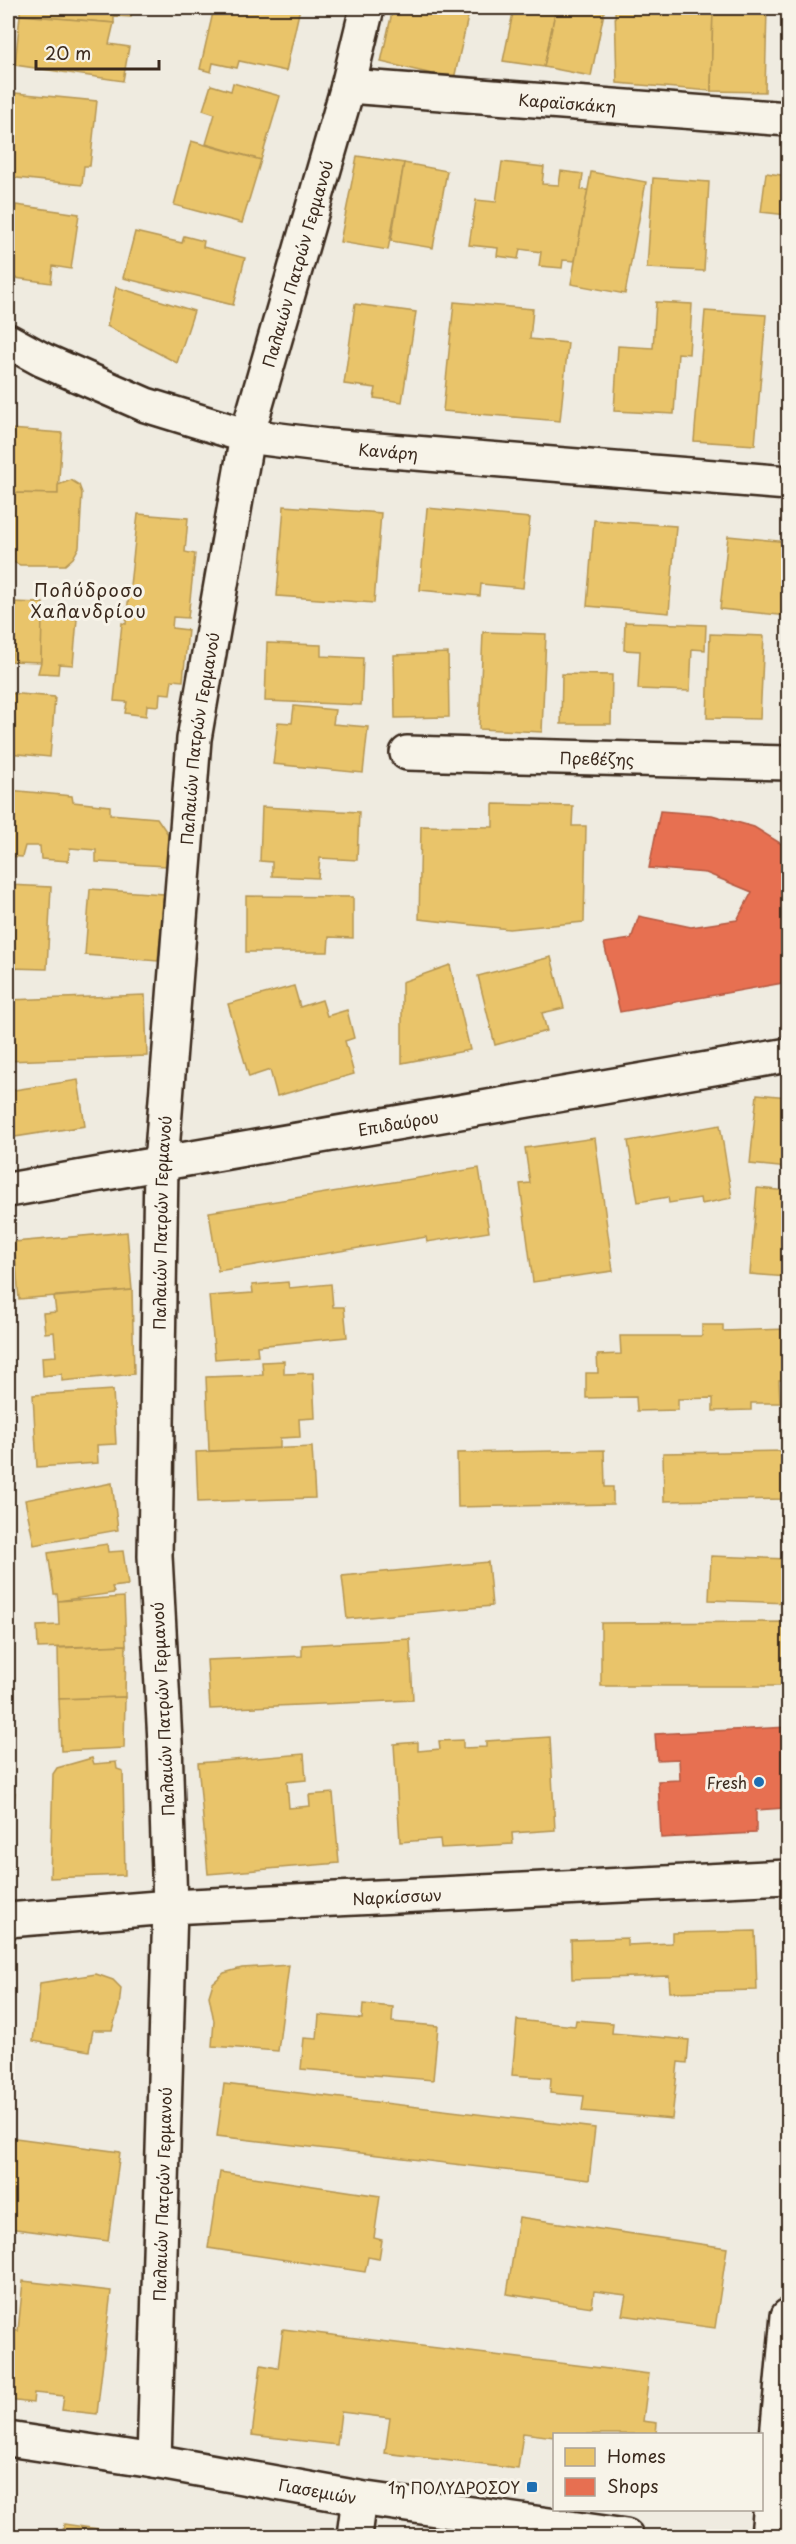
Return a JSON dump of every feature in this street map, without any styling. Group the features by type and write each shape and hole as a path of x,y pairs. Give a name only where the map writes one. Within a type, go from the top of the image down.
{"street":[{"name":"Παλαιών Πατρών Γερμανού","path":"153,2461 170,1907 165,1742 155,1556 161,1164 194,739 247,436 348,86 367,8"},
{"name":"Καραϊσκάκη","path":"348,86 789,119"},
{"name":"Κανάρη","path":"8,340 43,360 146,405 247,436 340,447 789,483"},
{"name":"Πρεβέζης","path":"407,753 789,763"},
{"name":"Επιδαύρου","path":"8,1190 789,1055"},
{"name":"Ναρκίσσων","path":"8,1920 170,1907 789,1877"},
{"path":"768,2536 789,2316"},
{"name":"Γιασεμιών","path":"8,2439 153,2461 359,2498 626,2536"},
{"path":"354,2536 359,2498"}],"building: Homes":[{"path":"20,8 132,8 131,17 114,16 114,23 20,15"},
{"path":"214,8 300,8 286,71 239,61 237,68 213,63 211,72 200,69"},
{"path":"393,8 470,8 454,79 381,62"},
{"path":"514,8 556,8 544,67 503,61"},
{"path":"556,8 605,8 591,76 544,67"},
{"path":"615,8 713,8 711,91 617,83"},
{"path":"713,8 767,8 765,92 711,91"},
{"path":"20,15 114,23 109,44 129,47 123,81 15,65"},
{"path":"233,83 280,96 261,160 206,144 215,114 203,110 211,85 231,91"},
{"path":"15,93 97,101 90,166 84,166 82,185 8,177"},
{"path":"191,141 261,160 242,223 174,205"},
{"path":"357,156 404,163 388,250 340,242"},
{"path":"502,162 544,167 542,184 559,185 561,171 583,174 581,190 588,190 575,261 563,260 562,268 539,266 541,252 520,249 518,259 497,256 498,248 469,245 476,200 496,202"},
{"path":"404,163 447,171 433,248 391,241"},
{"path":"591,172 646,182 625,294 571,284"},
{"path":"766,173 788,176 787,215 761,212"},
{"path":"653,178 709,182 704,271 647,268"},
{"path":"16,205 79,214 71,269 53,266 51,283 8,277"},
{"path":"135,232 182,243 184,236 204,241 203,247 245,258 233,305 123,278"},
{"path":"116,287 194,311 177,363 107,326"},
{"path":"454,302 533,309 530,339 568,343 560,421 443,411"},
{"path":"656,302 692,304 689,354 678,353 674,414 614,411 618,346 653,348"},
{"path":"355,304 416,312 402,402 374,398 376,388 344,384"},
{"path":"705,311 766,315 755,445 694,441"},
{"path":"8,430 62,433 58,494 8,493"},
{"path":"71,480 79,485 82,493 79,547 73,558 65,565 20,565 10,561 8,557 8,493 58,494 58,485"},
{"path":"284,506 381,513 374,603 277,596"},
{"path":"427,508 530,518 523,588 481,584 480,596 420,590"},
{"path":"138,514 188,518 185,552 195,554 188,618 173,617 172,628 188,630 183,681 172,680 170,694 160,693 159,706 147,705 146,716 125,713 127,702 114,701 122,623 126,624"},
{"path":"594,520 676,526 669,613 587,606"},
{"path":"728,536 788,542 788,616 720,609"},
{"path":"8,602 43,603 41,662 11,661 12,653 8,653"},
{"path":"42,617 77,619 73,665 59,664 58,674 38,673 41,662"},
{"path":"625,622 706,625 705,650 692,649 690,691 638,689 640,651 624,650"},
{"path":"483,632 546,634 542,732 479,729"},
{"path":"710,634 764,636 760,719 707,718"},
{"path":"267,643 321,645 321,656 363,658 361,705 265,701"},
{"path":"448,653 449,717 395,718 394,655"},
{"path":"562,674 612,675 611,724 561,724"},
{"path":"8,693 55,697 50,757 8,753"},
{"path":"294,706 335,710 333,724 368,727 363,773 273,764 278,722 292,723"},
{"path":"8,790 72,796 73,802 110,806 110,814 157,818 168,834 166,866 96,862 96,850 70,848 68,861 41,859 40,846 25,846 22,857 8,856"},
{"path":"493,804 573,806 572,826 586,826 584,922 509,929 419,919 421,826 493,827"},
{"path":"262,807 359,812 357,860 320,858 318,878 272,876 272,862 260,861"},
{"path":"8,885 51,887 47,969 8,968"},
{"path":"90,889 164,894 158,961 85,955"},
{"path":"246,896 353,897 353,938 329,937 328,952 246,952"},
{"path":"551,957 564,1008 542,1013 547,1031 495,1045 478,976"},
{"path":"450,965 470,1050 402,1063 402,982"},
{"path":"294,986 300,1007 322,1000 327,1016 347,1010 354,1038 345,1041 354,1074 277,1096 270,1070 249,1077 228,1004"},
{"path":"145,995 147,1056 8,1061 8,1000"},
{"path":"78,1080 85,1126 8,1138 8,1091"},
{"path":"757,1094 788,1097 788,1168 750,1164"},
{"path":"720,1125 732,1198 701,1204 700,1198 669,1203 668,1197 638,1202 628,1141"},
{"path":"595,1138 613,1271 533,1282 520,1184 530,1183 525,1148"},
{"path":"479,1168 489,1232 427,1242 426,1237 218,1271 209,1212"},
{"path":"757,1188 788,1191 788,1277 750,1274"},
{"path":"127,1232 132,1290 19,1299 14,1242"},
{"path":"288,1282 289,1288 331,1284 333,1307 344,1307 347,1337 257,1346 258,1356 215,1359 209,1296 253,1293 252,1285"},
{"path":"132,1290 134,1374 62,1381 62,1374 43,1376 42,1357 56,1356 54,1332 45,1333 43,1313 56,1312 54,1297"},
{"path":"702,1325 723,1325 723,1331 788,1329 788,1380 779,1380 780,1403 751,1403 751,1410 713,1411 713,1398 678,1399 678,1410 637,1411 636,1397 586,1398 586,1373 598,1373 597,1355 621,1354 620,1336 702,1336"},
{"path":"284,1361 284,1374 313,1373 315,1418 299,1419 300,1437 280,1438 280,1448 209,1451 206,1377 263,1375 262,1362"},
{"path":"113,1390 116,1444 97,1445 98,1463 37,1467 33,1395"},
{"path":"312,1447 315,1498 198,1502 196,1452"},
{"path":"604,1450 605,1487 613,1487 613,1504 458,1507 457,1453"},
{"path":"788,1451 788,1499 664,1501 663,1453"},
{"path":"112,1483 118,1530 34,1545 25,1500"},
{"path":"107,1544 108,1552 123,1551 128,1585 112,1587 114,1593 58,1601 57,1594 54,1594 48,1553"},
{"path":"711,1556 788,1559 788,1603 709,1600"},
{"path":"488,1562 492,1606 347,1619 342,1576"},
{"path":"124,1597 126,1645 38,1648 37,1626 59,1625 58,1601"},
{"path":"788,1622 788,1686 601,1686 601,1623"},
{"path":"410,1639 413,1700 210,1709 207,1660 302,1656 302,1645"},
{"path":"126,1645 125,1697 59,1699 58,1648"},
{"path":"125,1697 124,1748 61,1751 59,1699"},
{"path":"550,1737 555,1830 512,1833 513,1844 441,1848 440,1839 400,1842 394,1744 418,1742 418,1751 440,1749 439,1741 463,1740 463,1748 486,1747 486,1741"},
{"path":"304,1754 306,1780 287,1782 289,1808 310,1806 309,1795 333,1793 339,1863 208,1874 198,1763"},
{"path":"92,1758 94,1764 116,1762 117,1769 123,1771 125,1875 50,1878 53,1774 57,1768"},
{"path":"15,1793 8,1841 8,1794"},
{"path":"755,1931 757,1990 670,1992 669,1976 572,1979 571,1940 627,1938 627,1945 672,1943 672,1933"},
{"path":"289,1965 278,2051 212,2046 214,2021 209,1996 213,1983 224,1973 242,1968"},
{"path":"96,1974 113,1980 121,1988 119,2007 112,2030 93,2030 89,2051 33,2041 40,1983"},
{"path":"363,2004 393,2007 392,2022 438,2026 433,2080 301,2069 304,2038 317,2039 319,2015 362,2019"},
{"path":"517,2020 575,2026 576,2020 613,2023 612,2033 689,2040 687,2063 678,2062 672,2119 582,2111 584,2096 550,2093 551,2078 512,2075"},
{"path":"224,2084 595,2128 589,2180 217,2136"},
{"path":"8,2137 120,2152 108,2241 8,2228"},
{"path":"220,2172 380,2196 374,2238 382,2240 379,2259 368,2257 365,2272 208,2248"},
{"path":"519,2217 727,2248 715,2328 622,2315 626,2295 594,2291 592,2307 507,2294"},
{"path":"23,2281 111,2291 97,2414 62,2410 64,2396 34,2393 33,2403 8,2400 8,2329 18,2331"},
{"path":"283,2329 649,2374 643,2421 657,2423 656,2433 553,2433 553,2437 523,2433 518,2469 385,2453 390,2418 341,2412 337,2445 252,2435 261,2365 278,2368"},
{"path":"64,2524 146,2536 62,2536"}],"building: Shops":[{"path":"660,811 712,815 754,827 788,848 788,982 620,1012 604,943 631,939 639,916 691,927 737,920 752,892 706,873 649,868"},
{"path":"788,1727 788,1781 783,1781 784,1808 756,1810 756,1833 661,1838 658,1781 680,1780 679,1759 657,1760 655,1734"}],"place":[{"name":"Fresh","path":"759,1782"},
{"name":"1η ΠΟΛΥΔΡΟΣΟΥ","path":"532,2487"}],"district":[{"name":"Πολύδροσο Χαλανδρίου","path":"89,599"}]}
